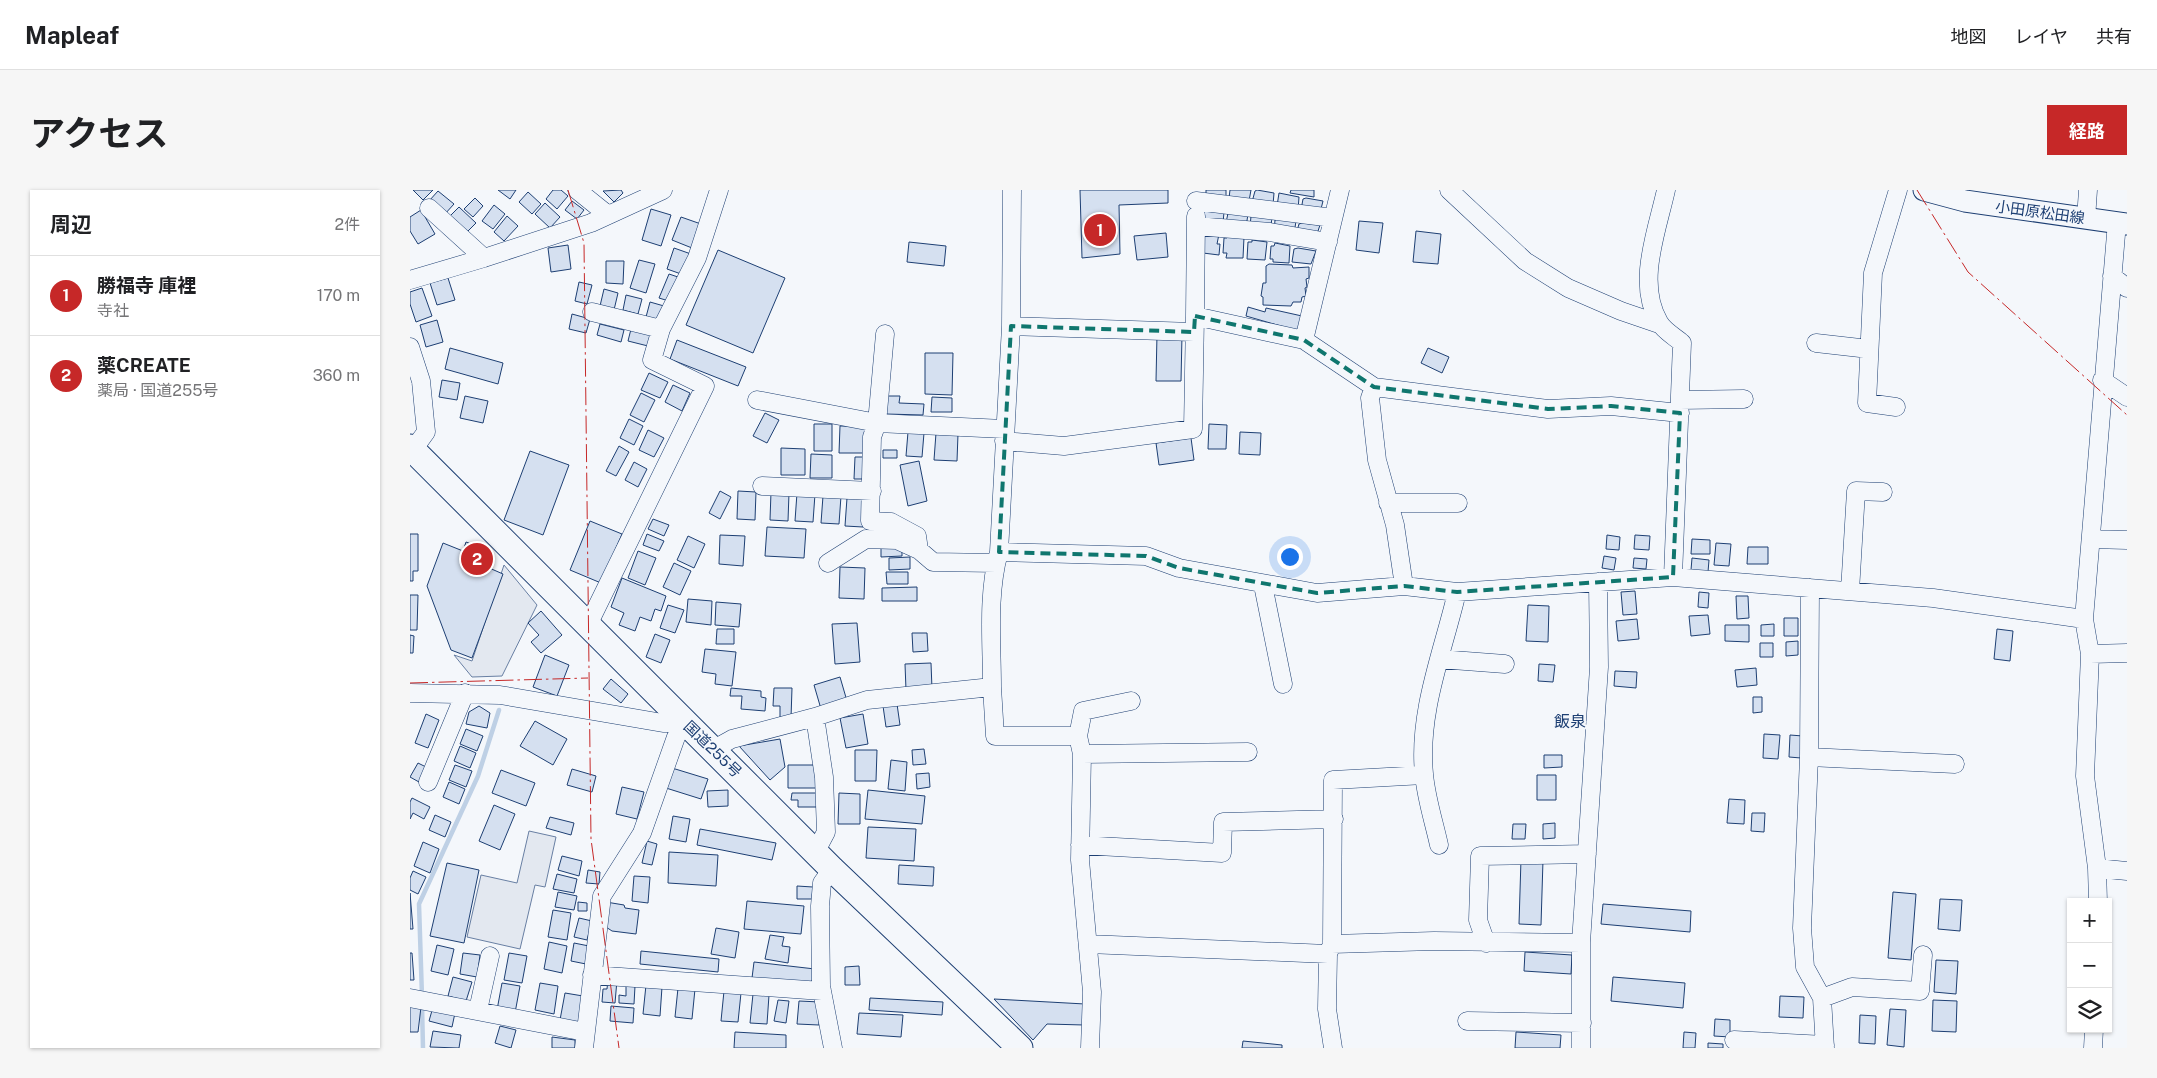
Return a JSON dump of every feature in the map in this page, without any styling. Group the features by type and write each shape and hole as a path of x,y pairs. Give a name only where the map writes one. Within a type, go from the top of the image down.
{"highway":[{"name":"国道255号","path":"412,448 832,869 1020,1048"}],"main road":[{"name":"小田原松田線","path":"1924,190 1965,201 2122,223"}],"street":[{"path":"577,190 608,215"},
{"path":"410,280 591,223 663,190"},
{"path":"588,625 705,386 652,360 661,329 698,258 719,190"},
{"path":"1012,190 1011,326 998,557 992,606 992,686 995,736 1078,736"},
{"path":"1304,340 1340,190"},
{"path":"1450,190 1484,224 1532,266 1568,288 1621,311 1659,324 1682,343 1673,577"},
{"path":"1659,324 1648,298 1647,278 1666,190"},
{"path":"1896,407 1867,403 1873,273 1898,190"},
{"path":"2086,218 2088,190"},
{"path":"756,400 877,423 1004,435 1064,446 1193,429 1196,196 1333,218"},
{"path":"429,208 484,258"},
{"path":"2098,898 2097,868 2085,776 2090,654 2084,619 2102,380 2112,276 2122,223"},
{"path":"1196,226 1270,232 1328,242"},
{"path":"2112,276 2127,288"},
{"path":"592,312 661,329"},
{"path":"1011,326 1195,324 1304,340 1374,387 1548,409 1611,406 1680,407 1744,399"},
{"path":"885,334 877,423 872,438 870,521 891,522 917,536 919,550"},
{"path":"1816,343 1869,349"},
{"path":"410,348 421,381 426,432 412,448"},
{"path":"2102,380 2127,397"},
{"path":"1374,387 1370,398 1377,460 1395,525 1404,586"},
{"path":"762,486 872,491"},
{"path":"1850,591 1856,491 1883,492"},
{"path":"1388,502 1458,503"},
{"path":"828,563 866,539 897,540 919,550 933,562 998,557 1146,556 1179,568 1317,593 1404,586 1457,592 1673,577 1932,598 2084,619"},
{"path":"2091,539 2127,540"},
{"path":"1581,1048 1581,943 1599,667 1598,582"},
{"path":"1263,584 1283,684"},
{"path":"1734,1040 1825,1047 1822,998 1805,967 1802,928 1809,757 1810,588"},
{"path":"1439,845 1424,775 1423,734 1428,702 1457,592"},
{"path":"2090,654 2127,653"},
{"path":"1439,659 1505,664"},
{"path":"714,749 732,739 815,717 867,700 992,686"},
{"path":"410,693 500,695 663,723 685,722"},
{"path":"428,782 465,693"},
{"path":"1090,1048 1092,992 1080,845 1082,754 1078,736 1083,711 1131,701"},
{"path":"815,717 824,777 826,832 816,851"},
{"path":"410,998 478,1010 556,1028 584,1040 602,896 642,833 676,737 685,722"},
{"path":"1082,754 1248,752"},
{"path":"1809,757 1955,764"},
{"path":"1332,1048 1327,1009 1334,819 1333,780 1424,775"},
{"path":"1080,845 1222,853 1223,822 1334,819"},
{"path":"1486,943 1478,920 1480,856 1587,854"},
{"path":"2097,868 2127,871"},
{"path":"832,869 822,882 820,906 822,991 834,1048"},
{"path":"1088,944 1330,949 1434,941 1581,943"},
{"path":"1822,998 1852,987 1920,991 1922,955"},
{"path":"478,1010 490,956"},
{"path":"592,975 822,991"},
{"path":"1467,1021 1582,1023"},
{"path":"2093,1048 2094,1033"}],"highlighted area":[{"path":"1195,316 1304,340 1374,387 1548,409 1611,406 1680,413 1673,577 1457,592 1404,586 1317,593 1179,568 1146,556 999,552 1011,326 1194,332"}],"shaded area":[{"path":"504,565 537,605 502,676 472,677 454,655 472,661"},
{"path":"529,831 556,837 545,887 535,885 520,949 467,937 481,875 517,883"}],"building":[{"path":"413,190 433,190 423,200"},
{"path":"498,190 516,190 510,199"},
{"path":"553,190 561,190 568,196 557,209 546,199"},
{"path":"621,190 623,193 614,202 603,191"},
{"path":"1080,190 1168,190 1168,203 1119,205 1120,254 1082,258"},
{"path":"1206,190 1226,190 1226,198 1206,195"},
{"path":"1230,190 1251,190 1249,201 1229,198"},
{"path":"1257,190 1274,193 1273,205 1252,202"},
{"path":"1291,190 1314,190 1314,197 1290,193"},
{"path":"438,191 454,204 444,215 429,201"},
{"path":"528,192 541,204 532,214 519,202"},
{"path":"1279,193 1299,197 1298,210 1277,206"},
{"path":"475,198 483,206 473,217 464,209"},
{"path":"1303,199 1323,201 1320,213 1301,210"},
{"path":"572,201 584,210 577,219 565,210"},
{"path":"545,203 560,217 550,228 535,214"},
{"path":"494,205 505,214 493,229 482,221"},
{"path":"459,207 476,223 465,234 448,218"},
{"path":"651,209 671,215 661,246 642,240"},
{"path":"421,210 435,234 418,244 410,231 410,217"},
{"path":"1203,210 1224,212 1223,223 1202,219"},
{"path":"1228,213 1248,214 1246,227 1226,223"},
{"path":"507,216 518,226 504,241 494,232"},
{"path":"1251,216 1272,218 1270,232 1250,227"},
{"path":"681,217 701,224 692,248 672,240"},
{"path":"1279,218 1296,221 1294,234 1274,231 1275,220"},
{"path":"1359,221 1383,223 1379,253 1356,250"},
{"path":"1299,224 1320,225 1316,237 1296,234"},
{"path":"1416,231 1441,234 1438,264 1413,262"},
{"path":"1166,233 1168,257 1137,260 1134,236"},
{"path":"1219,234 1217,244 1220,244 1219,255 1203,253 1204,235"},
{"path":"1229,235 1244,237 1243,258 1226,258 1227,253 1223,253 1224,238 1227,238"},
{"path":"1252,240 1267,242 1265,260 1247,259 1248,242 1252,242"},
{"path":"909,242 946,246 944,266 907,262"},
{"path":"1275,243 1290,246 1289,263 1273,262 1273,259 1270,259 1271,246 1274,246"},
{"path":"568,245 571,269 551,272 548,248"},
{"path":"674,248 691,254 684,275 667,269"},
{"path":"1294,249 1316,251 1311,264 1292,262"},
{"path":"718,250 785,278 753,353 686,325"},
{"path":"639,260 655,264 646,293 630,288"},
{"path":"606,261 624,261 623,284 606,283"},
{"path":"1269,264 1292,265 1293,268 1309,267 1309,278 1306,279 1307,287 1305,288 1306,296 1302,297 1301,302 1293,302 1291,306 1263,305 1263,297 1261,296 1263,283 1266,283 1266,266"},
{"path":"669,274 681,278 672,302 659,298"},
{"path":"448,278 455,300 437,305 430,283"},
{"path":"579,282 592,285 587,304 575,301"},
{"path":"422,288 432,316 416,322 410,304 410,292"},
{"path":"604,289 618,293 614,310 600,306"},
{"path":"626,295 642,299 638,314 623,310"},
{"path":"650,302 664,306 661,320 646,317"},
{"path":"1248,307 1265,312 1266,308 1302,316 1298,331 1246,316"},
{"path":"572,314 590,319 586,333 569,329"},
{"path":"437,320 443,342 426,347 420,325"},
{"path":"600,324 624,330 621,342 597,335"},
{"path":"631,329 651,334 648,346 628,341"},
{"path":"1157,334 1182,335 1181,381 1156,381"},
{"path":"677,340 746,367 738,386 670,359"},
{"path":"450,348 503,363 498,384 445,369"},
{"path":"1428,348 1449,357 1442,373 1421,363"},
{"path":"925,353 953,353 952,395 925,394"},
{"path":"649,373 668,382 660,398 641,390"},
{"path":"442,380 460,383 457,400 439,397"},
{"path":"673,385 690,393 682,411 665,402"},
{"path":"641,393 655,400 644,422 630,415"},
{"path":"465,396 488,401 483,423 460,418"},
{"path":"887,396 900,396 899,403 924,404 923,415 886,414"},
{"path":"932,397 952,398 952,412 931,412"},
{"path":"765,413 779,420 767,443 753,436"},
{"path":"629,419 643,426 634,445 620,438"},
{"path":"814,424 832,424 832,451 814,451"},
{"path":"1209,424 1227,425 1226,449 1208,449"},
{"path":"840,426 867,426 867,453 839,453"},
{"path":"648,430 664,438 654,457 639,450"},
{"path":"908,432 924,433 922,457 906,456"},
{"path":"1240,432 1261,433 1260,455 1239,454"},
{"path":"936,433 958,434 957,461 934,460"},
{"path":"1191,438 1194,460 1159,465 1156,443"},
{"path":"619,446 629,452 616,476 606,471"},
{"path":"781,448 805,449 805,475 781,475"},
{"path":"883,450 897,450 897,458 883,458"},
{"path":"530,451 569,465 543,535 504,520"},
{"path":"811,454 832,455 832,478 810,478"},
{"path":"855,457 867,457 866,479 854,479"},
{"path":"919,461 927,501 908,506 900,465"},
{"path":"634,462 647,469 638,487 625,480"},
{"path":"720,491 731,497 720,519 709,513"},
{"path":"738,491 756,492 755,520 737,519"},
{"path":"771,492 789,493 788,521 770,520"},
{"path":"797,493 815,494 813,522 795,521"},
{"path":"823,496 841,496 839,524 821,523"},
{"path":"847,498 865,499 863,527 845,526"},
{"path":"653,519 669,525 664,536 648,529"},
{"path":"590,521 622,534 601,583 570,570"},
{"path":"767,527 806,529 804,558 765,556"},
{"path":"410,534 418,534 418,571 413,571 413,581 410,581"},
{"path":"647,534 664,541 659,551 643,545"},
{"path":"720,535 745,536 743,566 719,564"},
{"path":"1607,535 1620,537 1619,550 1606,549"},
{"path":"1635,535 1650,536 1649,550 1634,549"},
{"path":"688,536 705,544 694,568 677,560"},
{"path":"1692,539 1710,540 1710,554 1691,554"},
{"path":"466,542 492,552 487,567 503,574 472,658 451,650 427,586 443,543 463,551"},
{"path":"1716,543 1731,544 1729,566 1714,565"},
{"path":"881,544 902,544 902,556 881,557"},
{"path":"1748,547 1768,547 1768,564 1747,564"},
{"path":"638,551 656,558 645,585 628,578"},
{"path":"1604,556 1616,558 1614,570 1602,568"},
{"path":"910,557 910,569 889,570 889,558"},
{"path":"1634,558 1647,559 1646,569 1633,568"},
{"path":"1692,558 1709,560 1708,572 1691,570"},
{"path":"674,563 691,571 680,595 663,587"},
{"path":"840,567 865,568 864,599 839,598"},
{"path":"886,572 908,572 908,584 887,584"},
{"path":"622,578 666,596 661,611 655,609 651,621 640,617 635,631 619,625 624,613 611,607"},
{"path":"917,587 917,601 882,601 882,588"},
{"path":"1635,591 1637,614 1623,615 1621,592"},
{"path":"1699,592 1709,593 1708,608 1698,607"},
{"path":"410,595 418,595 417,630 410,630"},
{"path":"1736,596 1748,596 1749,618 1737,619"},
{"path":"688,599 712,601 711,625 686,622"},
{"path":"716,602 741,604 739,627 715,625"},
{"path":"668,605 684,610 675,633 660,628"},
{"path":"1528,605 1549,606 1548,642 1526,641"},
{"path":"541,611 562,635 541,653 531,642 539,635 528,623"},
{"path":"1708,615 1710,634 1691,636 1689,616"},
{"path":"1784,618 1798,618 1798,636 1784,636"},
{"path":"1637,619 1639,639 1618,641 1616,621"},
{"path":"857,623 860,662 835,664 832,624"},
{"path":"1774,624 1774,636 1761,636 1761,625"},
{"path":"1725,625 1749,625 1749,642 1725,641"},
{"path":"717,629 734,629 734,644 716,644"},
{"path":"1997,629 2013,631 2010,661 1994,659"},
{"path":"912,633 927,633 928,651 913,652"},
{"path":"655,634 670,640 661,663 646,657"},
{"path":"410,635 414,636 413,653 410,653"},
{"path":"1798,641 1798,655 1786,656 1786,642"},
{"path":"1760,643 1773,643 1773,657 1760,657"},
{"path":"705,649 736,652 732,686 715,684 716,674 702,672"},
{"path":"545,655 569,665 557,696 533,687"},
{"path":"931,663 932,689 906,690 905,664"},
{"path":"1539,664 1555,665 1553,682 1538,681"},
{"path":"1756,668 1757,685 1737,687 1735,670"},
{"path":"1615,671 1637,672 1636,688 1614,686"},
{"path":"840,677 847,701 821,709 814,685"},
{"path":"611,679 628,694 621,703 603,689"},
{"path":"731,688 761,691 761,697 766,698 765,711 741,709 742,696 730,696"},
{"path":"774,688 792,688 791,718 780,717 780,706 773,706"},
{"path":"1753,697 1762,697 1762,712 1753,713"},
{"path":"897,704 900,725 886,727 883,706"},
{"path":"479,706 490,713 487,728 466,724 469,712"},
{"path":"426,714 439,720 428,748 415,743"},
{"path":"863,714 868,744 846,748 840,718"},
{"path":"535,721 567,739 553,765 520,746"},
{"path":"466,729 483,736 477,751 460,744"},
{"path":"1764,734 1780,735 1778,759 1763,758"},
{"path":"1790,735 1803,736 1801,758 1789,757"},
{"path":"780,739 785,767 770,780 739,746"},
{"path":"460,746 476,753 470,768 454,761"},
{"path":"924,749 926,764 913,765 912,750"},
{"path":"855,750 877,750 876,781 855,781"},
{"path":"1544,755 1562,755 1562,767 1544,768"},
{"path":"891,760 907,762 905,791 888,789"},
{"path":"418,763 428,768 419,782 410,777"},
{"path":"455,765 472,771 466,787 449,780"},
{"path":"788,765 816,765 816,788 788,788"},
{"path":"672,768 708,779 701,799 666,788"},
{"path":"572,769 596,776 592,792 567,785"},
{"path":"501,770 535,783 526,806 492,793"},
{"path":"929,773 930,787 917,789 916,774"},
{"path":"1537,775 1556,775 1556,800 1537,800"},
{"path":"449,782 465,789 459,804 443,797"},
{"path":"622,787 644,792 637,819 616,814"},
{"path":"728,790 728,806 708,807 707,791"},
{"path":"868,790 925,796 922,824 865,819"},
{"path":"792,793 819,793 819,807 798,807 798,800 791,800"},
{"path":"839,793 860,794 860,824 838,824"},
{"path":"412,798 430,807 424,819 413,813 410,819 410,802"},
{"path":"1729,799 1745,800 1744,824 1727,823"},
{"path":"494,805 515,814 500,850 479,841"},
{"path":"1752,813 1765,813 1764,832 1751,831"},
{"path":"435,815 451,822 445,837 429,830"},
{"path":"673,816 690,819 686,842 669,839"},
{"path":"550,817 574,823 571,835 546,828"},
{"path":"1555,823 1555,838 1543,839 1543,824"},
{"path":"1513,824 1526,824 1525,839 1512,839"},
{"path":"868,827 916,829 914,861 866,858"},
{"path":"700,829 776,843 772,860 697,845"},
{"path":"647,841 657,844 652,865 642,863"},
{"path":"423,842 439,849 430,873 414,866"},
{"path":"669,852 718,855 716,886 668,883"},
{"path":"562,856 582,861 579,876 558,870"},
{"path":"1521,859 1543,860 1541,925 1519,924"},
{"path":"447,863 479,870 464,943 430,936"},
{"path":"899,865 934,867 933,886 898,884"},
{"path":"588,870 600,872 599,884 586,883"},
{"path":"413,871 426,877 418,894 410,890 410,878"},
{"path":"557,874 577,879 574,893 553,889"},
{"path":"634,876 650,877 648,903 632,901"},
{"path":"797,886 813,887 812,899 797,899"},
{"path":"558,892 577,896 574,910 555,907"},
{"path":"1893,892 1916,894 1911,960 1888,958"},
{"path":"410,893 413,929 410,929"},
{"path":"1940,899 1962,900 1960,931 1938,929"},
{"path":"747,901 804,906 801,934 744,929"},
{"path":"578,902 587,903 587,911 578,911"},
{"path":"606,902 639,910 636,934 612,931 603,925"},
{"path":"1603,904 1691,911 1690,932 1601,924"},
{"path":"553,910 571,913 567,940 548,937"},
{"path":"579,918 592,921 587,940 574,937"},
{"path":"716,928 739,932 735,958 711,954"},
{"path":"770,935 784,937 782,946 790,947 788,963 765,959"},
{"path":"549,942 567,946 562,973 544,969"},
{"path":"574,943 589,946 586,964 571,961"},
{"path":"437,945 454,949 448,975 431,971"},
{"path":"641,951 719,959 718,972 640,964"},
{"path":"1525,952 1572,955 1571,974 1524,971"},
{"path":"410,953 412,953 414,980 410,980"},
{"path":"463,953 480,955 477,977 460,974"},
{"path":"509,953 527,956 522,983 504,980"},
{"path":"1936,960 1958,961 1956,994 1934,992"},
{"path":"754,962 815,969 813,986 752,978"},
{"path":"859,966 860,985 845,985 845,967"},
{"path":"453,977 472,982 466,1001 448,996"},
{"path":"1613,977 1685,983 1683,1008 1611,1001"},
{"path":"608,979 617,980 615,1003 602,1002 603,989 607,989"},
{"path":"502,983 520,986 515,1013 497,1010"},
{"path":"540,983 558,986 554,1014 535,1010"},
{"path":"626,985 635,986 634,1004 619,1003 619,995 626,996"},
{"path":"646,985 662,987 660,1016 643,1014"},
{"path":"678,988 695,989 692,1019 675,1017"},
{"path":"724,991 741,993 738,1022 721,1021"},
{"path":"565,993 583,996 578,1023 560,1020"},
{"path":"753,994 769,995 767,1024 750,1023"},
{"path":"1780,996 1804,997 1803,1018 1779,1017"},
{"path":"870,998 943,1002 942,1015 869,1010"},
{"path":"994,999 1085,1004 1084,1025 1047,1024 1033,1040"},
{"path":"778,1000 789,1001 786,1023 774,1021"},
{"path":"1933,1000 1957,1001 1956,1032 1932,1031"},
{"path":"799,1001 820,1002 819,1025 797,1024"},
{"path":"410,1006 421,1007 418,1032 410,1032"},
{"path":"611,1006 634,1008 633,1023 610,1021"},
{"path":"433,1007 455,1013 452,1027 429,1021"},
{"path":"1890,1009 1906,1010 1904,1047 1887,1045"},
{"path":"859,1013 903,1015 901,1037 857,1034"},
{"path":"1860,1015 1876,1016 1875,1044 1859,1043"},
{"path":"1715,1019 1730,1020 1730,1037 1714,1036"},
{"path":"500,1026 516,1030 511,1048 495,1043"},
{"path":"433,1031 461,1035 459,1048 430,1047"},
{"path":"735,1032 786,1035 786,1048 734,1048"},
{"path":"1516,1032 1561,1035 1560,1048 1515,1048"},
{"path":"1684,1032 1696,1033 1695,1048 1683,1048"},
{"path":"552,1037 575,1040 575,1048 552,1048"},
{"path":"1243,1041 1282,1045 1282,1048 1242,1048"},
{"path":"1708,1043 1723,1044 1723,1048 1708,1048"}],"waterway":[{"path":"422,997 419,904 478,776 499,710"},
{"path":"422,1005 423,1048"}],"power":[{"path":"568,190 584,243 591,839 619,1048"},
{"path":"1917,190 1968,272 2127,415"},
{"path":"410,683 588,678"}],"place":[{"name":"勝福寺 庫裡","path":"1100,230"},
{"name":"薬CREATE","path":"477,559"}],"district":[{"name":"飯泉","path":"1570,721"}]}
